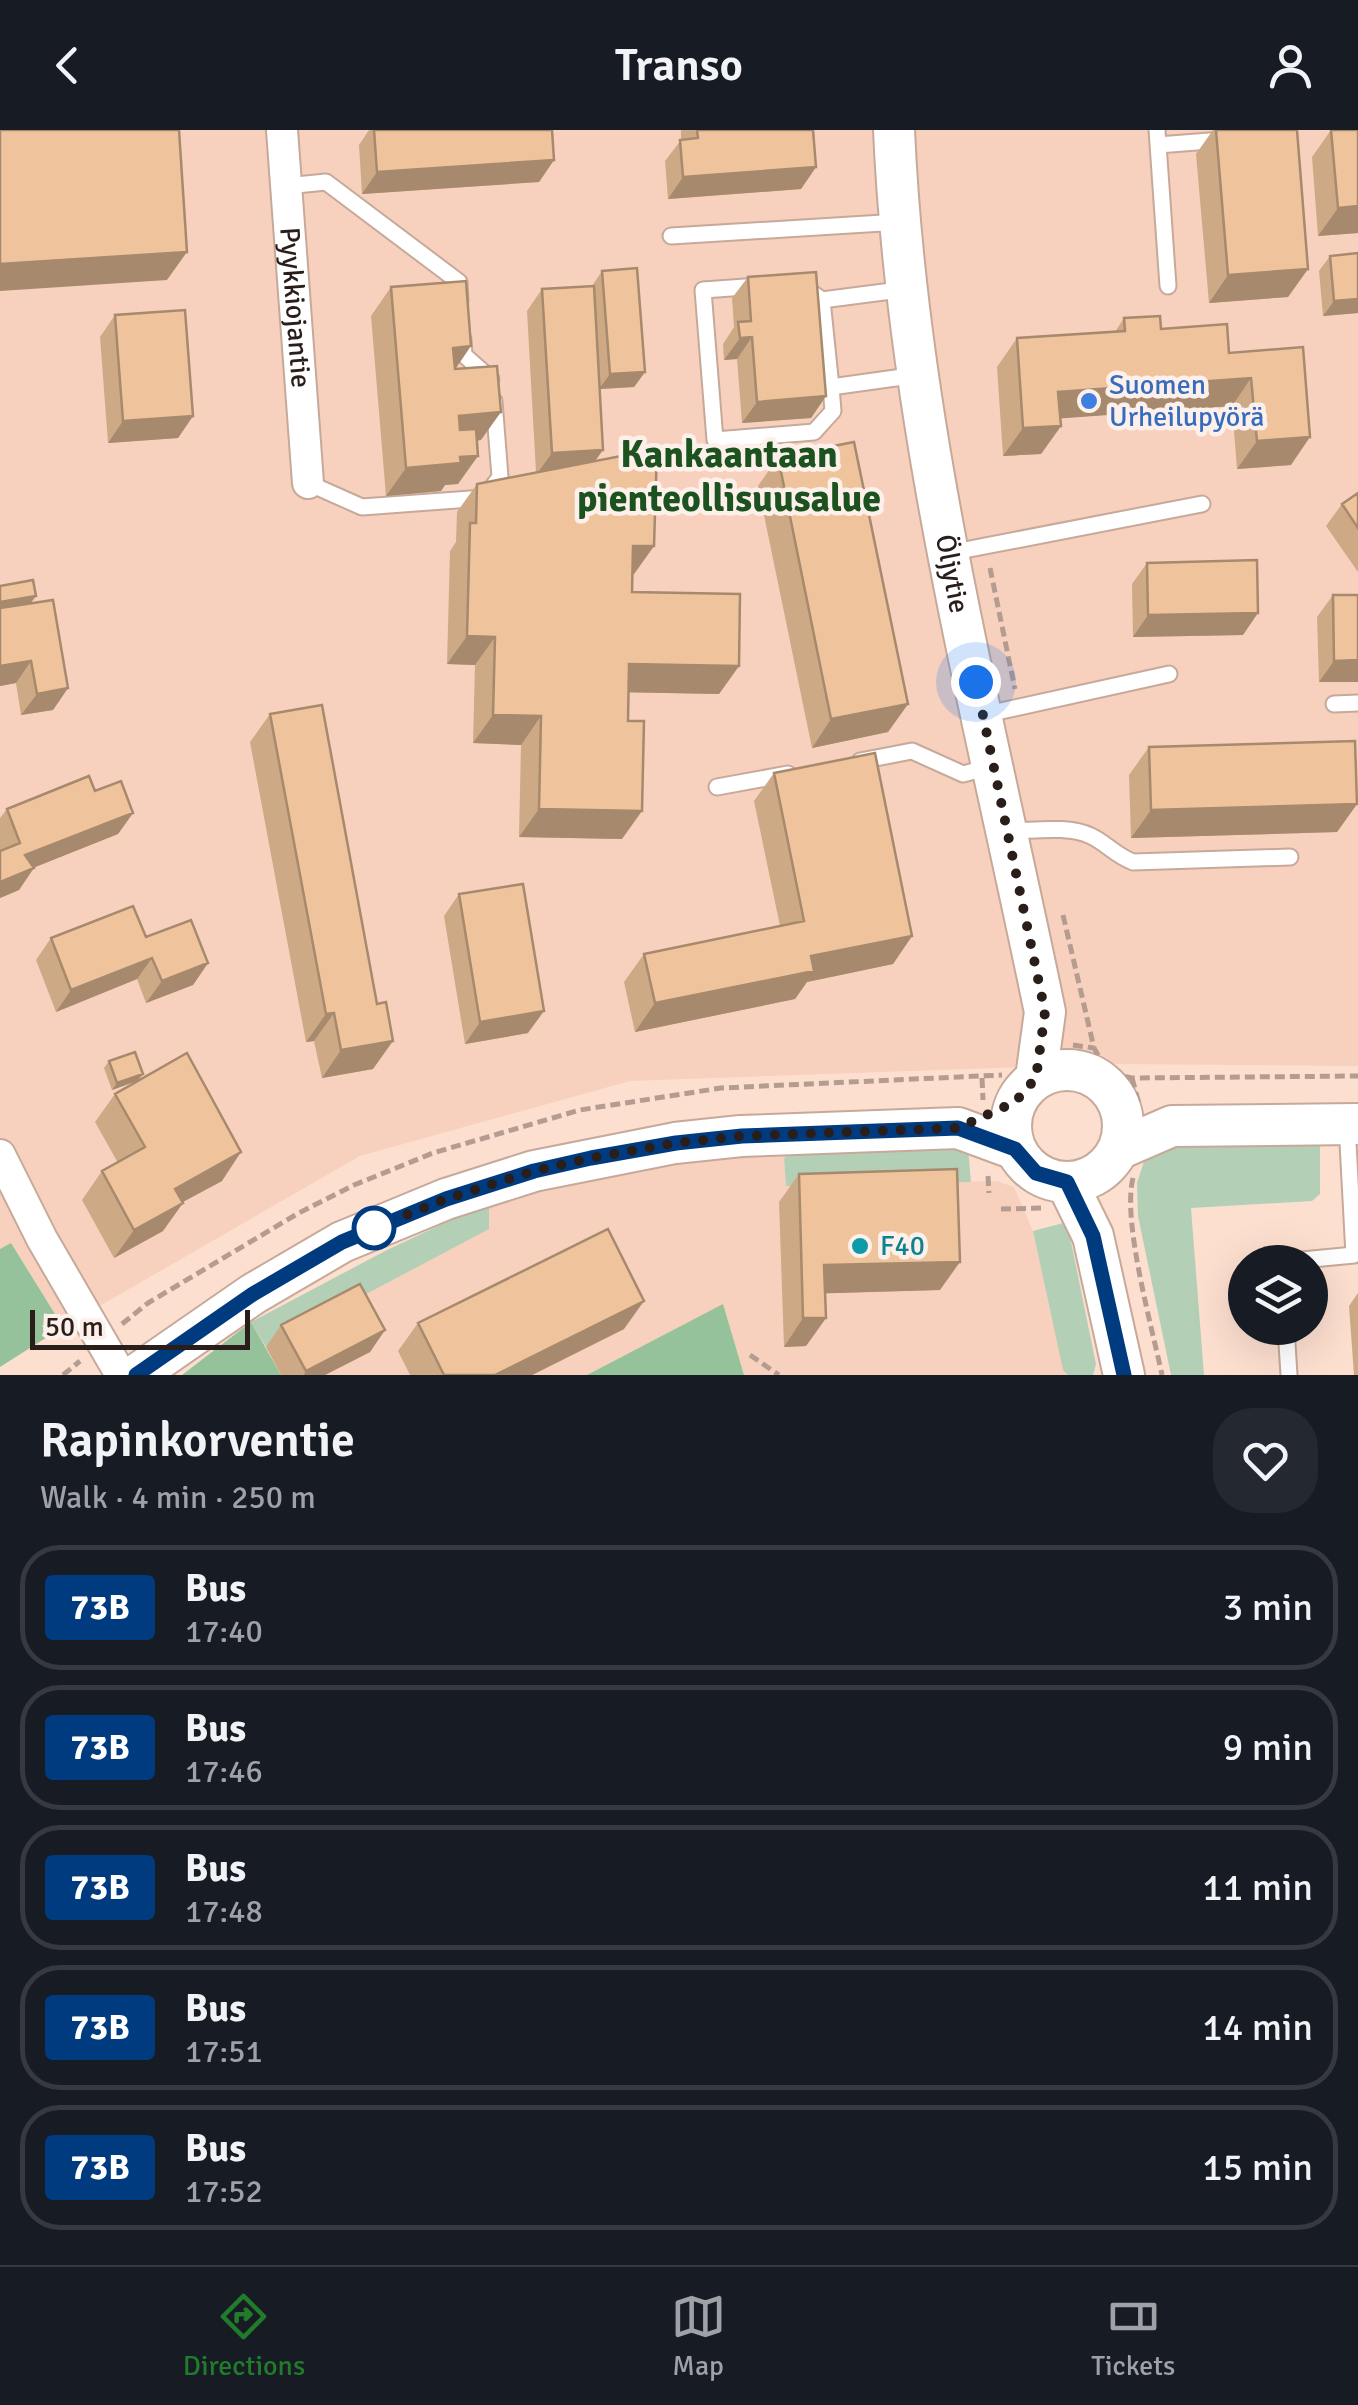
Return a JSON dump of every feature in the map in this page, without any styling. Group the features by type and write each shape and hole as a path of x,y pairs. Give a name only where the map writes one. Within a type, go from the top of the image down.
{"main road":[{"name":"Öljytie","path":"894,130 899,222 917,375 967,550 1001,711 994,766 1054,1057 1011,1117 1015,1149"},
{"path":"958,1128 1054,1057 1110,1088 1124,1133 1093,1236 1124,1375"},
{"path":"136,1375 253,1294 342,1242 446,1199 534,1171 676,1143 742,1136 958,1128 1015,1149 1036,1173 1124,1133 1352,1124"}],"street":[{"name":"Pyykkiojantie","path":"282,130 308,482"},
{"path":"0,1155 42,1239 122,1375"}],"lane":[{"path":"1168,286 1158,138 1233,139"},
{"path":"286,186 326,182 459,282 464,355 492,380 500,477 484,498 362,507 308,482"},
{"path":"670,236 899,222"},
{"path":"822,300 833,410 814,432 715,440 703,290 799,283 822,300 906,289"},
{"path":"831,387 917,375"},
{"path":"967,550 1202,504"},
{"path":"1001,711 1169,674"},
{"path":"1334,704 1358,704"},
{"path":"836,766 912,751 964,774 994,766"},
{"path":"717,787 801,772"},
{"path":"1008,831 1075,831 1094,836 1114,855 1133,862 1290,857"},
{"path":"1328,1258 1356,1255 1352,1124"},
{"path":"1287,1345 1290,1375"}],"path":[{"path":"967,550 1001,711"},
{"path":"1054,1057 1060,904"},
{"path":"783,1085 993,1078 1054,1057 1104,1066 1116,1075 1131,1221 1162,1375"},
{"path":"1124,1133 1358,1076"},
{"path":"988,1182 989,1193"},
{"path":"1001,1210 1024,1208"},
{"path":"750,1355 780,1375"}],"shaded area":[{"path":"0,130 1358,130 1358,1066 1113,1064 630,1081 360,1156 63,1327 11,1244 0,1249"},
{"path":"794,1150 784,1158 786,1186 997,1181 1014,1187 1033,1231 1063,1369 1068,1375 744,1375 723,1305 587,1375 281,1375 345,1305 489,1202 593,1173 704,1156"}],"green space":[{"path":"1309,1138 1320,1146 1320,1194 1312,1201 1191,1208 1204,1375 1171,1375 1138,1216 1137,1183 1146,1155 1170,1145"},
{"path":"968,1148 971,1182 786,1186 784,1158 794,1150"},
{"path":"489,1202 489,1229 266,1347 251,1322 385,1251"},
{"path":"1067,1222 1096,1364 1093,1375 1068,1375 1063,1370 1033,1231"},
{"path":"11,1243 63,1327 0,1367 0,1249"},
{"path":"723,1304 744,1375 587,1375"},
{"path":"251,1322 281,1375 182,1375"}],"building":[{"path":"0,130 179,130 187,252 0,264"},
{"path":"374,130 552,130 554,160 377,172"},
{"path":"697,130 813,130 816,167 683,177 680,140 698,138"},
{"path":"1216,130 1297,130 1308,269 1228,275"},
{"path":"1331,130 1358,130 1358,206 1338,208"},
{"path":"1358,253 1358,299 1334,301 1330,256"},
{"path":"637,268 645,372 610,374 602,271"},
{"path":"816,272 826,396 757,402 752,337 740,338 738,322 751,321 748,277"},
{"path":"466,281 471,346 453,348 455,369 497,366 501,412 459,416 460,430 476,429 478,456 460,457 461,463 406,468 391,287"},
{"path":"594,286 603,450 552,453 542,289"},
{"path":"185,310 193,416 123,421 115,315"},
{"path":"1160,316 1161,329 1227,324 1229,353 1303,347 1310,437 1257,441 1251,378 1058,392 1061,426 1023,428 1017,338 1125,331 1124,318"},
{"path":"854,442 908,704 831,719 778,457"},
{"path":"657,449 654,546 633,546 632,592 740,594 739,666 629,664 628,721 644,721 642,811 539,809 541,716 493,715 495,637 467,636 470,523 476,523 477,484"},
{"path":"1358,493 1358,528 1342,504"},
{"path":"1257,560 1258,613 1148,615 1147,563"},
{"path":"33,580 36,596 0,602 0,586"},
{"path":"1333,595 1358,595 1358,660 1334,661"},
{"path":"53,600 68,688 37,694 31,661 0,666 0,608"},
{"path":"322,705 377,1004 386,1002 393,1041 341,1050 334,1013 326,1014 270,714"},
{"path":"1355,741 1357,804 1151,810 1149,747"},
{"path":"875,753 912,936 811,956 814,971 655,1003 644,954 804,921 774,773"},
{"path":"89,776 95,791 121,781 133,813 25,855 34,868 0,882 0,851 20,843 7,809"},
{"path":"523,884 544,1011 480,1022 459,894"},
{"path":"133,906 146,937 191,920 208,963 162,981 152,958 71,990 51,938"},
{"path":"135,1052 143,1074 117,1083 109,1061"},
{"path":"187,1053 241,1152 175,1189 183,1203 134,1230 102,1171 145,1147 115,1094"},
{"name":"F40","path":"957,1169 960,1262 824,1265 826,1318 803,1318 799,1174"},
{"path":"608,1229 644,1301 495,1375 444,1375 418,1323"},
{"path":"360,1284 385,1330 306,1371 281,1325"}],"bus line":[{"name":"73B","path":"136,1375 253,1294 342,1242 446,1199 534,1171 676,1143 742,1136 958,1128 1015,1149 1036,1173 1067,1182 1093,1236 1124,1375"}],"place":[{"name":"Suomen Urheilupyörä","path":"1089,401"},
{"name":"F40","path":"860,1246"}],"district":[{"name":"Kankaantaan pienteollisuusalue","path":"729,476"}],"route":[{"path":"374,1228 446,1199 591,1158 742,1136 958,1128 1015,1102 1036,1078 1045,1012 976,682"}]}
